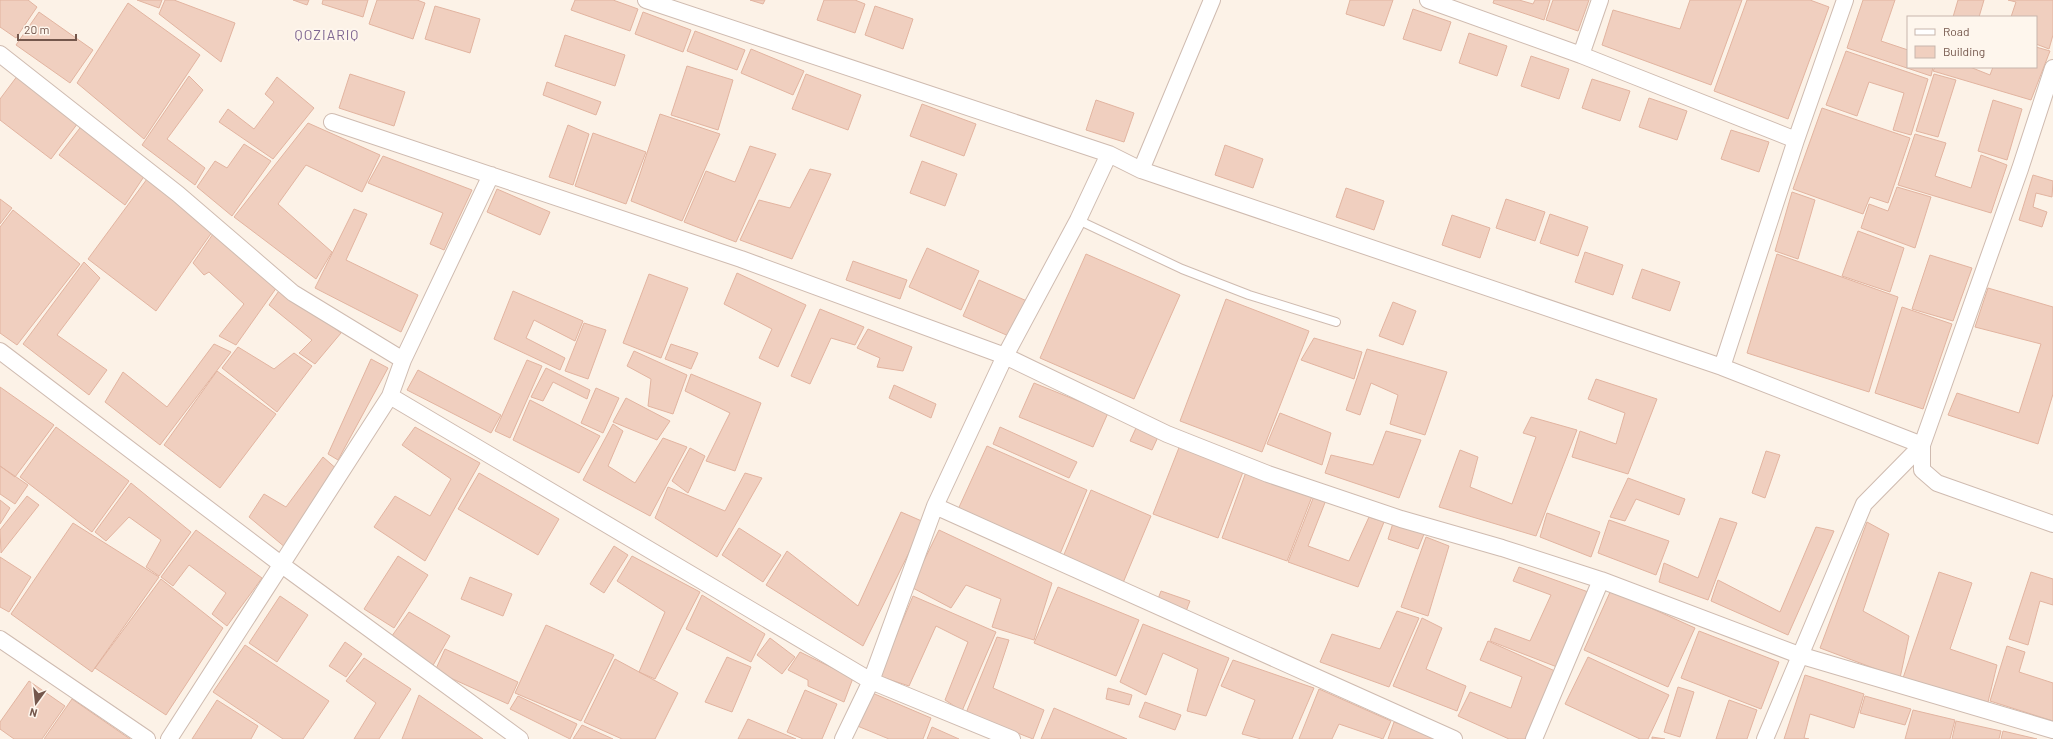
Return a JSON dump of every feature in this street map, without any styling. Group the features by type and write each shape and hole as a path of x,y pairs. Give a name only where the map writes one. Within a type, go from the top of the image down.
{"street":[{"path":"646,0 1109,154 1142,170 1722,367 1922,445"},
{"path":"1142,170 1212,0"},
{"path":"1428,0 1581,55 1796,140"},
{"path":"1581,55 1600,0"},
{"path":"1722,367 1796,140 1845,0"},
{"path":"0,54 178,194 293,293 403,360"},
{"path":"2053,68 2020,169 1922,445 1922,470 1937,483 2053,524"},
{"path":"332,122 741,259 1004,356 1167,434 1268,474 1401,518 1502,548 1601,580 1800,655 2053,730"},
{"path":"843,739 871,681 935,506 1004,356 1078,220 1109,154"},
{"path":"169,739 390,396 403,360 491,175"},
{"path":"0,351 282,565 520,739"},
{"path":"390,396 871,681 1012,739"},
{"path":"1765,739 1864,504 1922,445"},
{"path":"935,506 1454,739"},
{"path":"1534,739 1601,580"},
{"path":"0,639 147,739"}],"lane":[{"path":"1078,220 1182,269 1250,295 1336,322"}],"building":[{"path":"0,0 28,0 37,7 16,38 0,27"},
{"path":"137,0 162,0 159,8"},
{"path":"165,0 174,0 235,23 221,62 159,14"},
{"path":"293,0 309,0 307,5"},
{"path":"323,0 368,0 363,17 322,4"},
{"path":"377,0 417,0 425,3 413,39 369,24"},
{"path":"575,0 613,0 638,9 630,31 571,10"},
{"path":"750,0 765,0 763,4"},
{"path":"824,0 855,0 865,4 855,33 817,20"},
{"path":"1350,0 1393,0 1384,26 1346,14"},
{"path":"1494,0 1519,0 1533,4 1535,0 1550,0 1544,20 1493,3"},
{"path":"1553,0 1589,0 1578,31 1546,20"},
{"path":"1690,0 1742,0 1711,85 1602,45 1613,10 1680,29"},
{"path":"1747,0 1810,0 1829,7 1788,119 1714,91"},
{"path":"1863,0 1895,0 1881,41 1907,50 1907,68 1847,48"},
{"path":"1958,0 1984,0 1979,16 1953,16"},
{"path":"2008,0 2053,0 2053,35 2049,49 2037,44 2037,16 2011,16 2016,2"},
{"path":"128,3 200,55 144,139 77,83"},
{"path":"435,6 480,19 470,53 425,39"},
{"path":"875,6 913,19 903,49 865,35"},
{"path":"1413,9 1451,22 1441,51 1403,39"},
{"path":"39,12 93,50 70,83 16,45"},
{"path":"643,12 691,30 683,52 635,34"},
{"path":"695,31 745,50 737,70 687,51"},
{"path":"1469,33 1507,46 1497,76 1459,63"},
{"path":"565,35 625,55 615,86 555,66"},
{"path":"2037,47 2050,51 2031,100 1933,71 1934,68 1972,68 1990,75 1993,68 2037,68"},
{"path":"751,49 804,71 793,95 741,73"},
{"path":"1846,51 1928,79 1911,135 1893,130 1904,93 1869,82 1857,116 1826,105"},
{"path":"1531,56 1569,69 1559,99 1521,86"},
{"path":"687,66 733,80 718,130 671,115"},
{"path":"1907,68 1933,68 1931,76"},
{"path":"350,74 405,92 394,126 339,108"},
{"path":"806,74 861,95 848,130 792,109"},
{"path":"1934,74 1956,80 1938,137 1916,131"},
{"path":"18,75 78,123 51,159 0,120 0,99"},
{"path":"189,76 203,90 167,139 205,168 195,185 142,145"},
{"path":"277,77 314,108 273,159 219,122 228,109 254,129 274,102 265,94"},
{"path":"1592,79 1630,91 1620,121 1582,108"},
{"path":"547,82 601,102 596,115 543,95"},
{"path":"1649,98 1687,111 1677,140 1639,127"},
{"path":"1096,100 1134,113 1124,142 1086,130"},
{"path":"1993,100 2022,109 2007,160 1978,151"},
{"path":"922,104 976,124 964,156 910,136"},
{"path":"1822,108 1910,138 1888,203 1870,197 1863,214 1793,189"},
{"path":"660,114 720,134 682,221 631,201"},
{"path":"308,123 380,155 362,192 306,165 278,204 332,252 316,279 234,217"},
{"path":"83,124 145,175 125,205 59,155"},
{"path":"568,125 589,134 573,185 549,177"},
{"path":"1731,130 1769,142 1759,172 1721,159"},
{"path":"593,133 646,152 626,204 575,186"},
{"path":"1915,134 1946,143 1935,176 1971,188 1981,155 2007,165 1991,213 1898,185"},
{"path":"244,144 271,161 232,216 197,187 215,161 227,168"},
{"path":"1225,145 1263,159 1253,188 1215,175"},
{"path":"750,146 776,154 736,242 684,222 706,171 735,182"},
{"path":"383,156 472,190 444,250 430,244 443,213 368,183"},
{"path":"922,161 957,174 945,206 910,193"},
{"path":"810,169 831,174 792,259 740,240 759,200 790,208"},
{"path":"2033,175 2053,181 2052,197 2036,193 2033,207 2047,212 2042,227 2019,220"},
{"path":"147,179 215,228 156,311 88,259"},
{"path":"1897,187 1931,197 1915,248 1861,228 1869,204 1888,211"},
{"path":"1346,188 1384,201 1374,230 1336,217"},
{"path":"497,189 550,212 540,235 487,212"},
{"path":"1792,192 1815,200 1798,259 1775,251"},
{"path":"0,199 12,208 0,224"},
{"path":"1506,199 1545,212 1535,241 1496,228"},
{"path":"354,209 367,214 346,260 418,295 401,332 315,288"},
{"path":"13,210 80,264 17,345 0,333 0,227"},
{"path":"1550,214 1588,227 1578,256 1540,243"},
{"path":"1452,215 1490,228 1480,258 1442,245"},
{"path":"215,231 277,287 236,345 219,336 244,304 209,272 204,275 193,263"},
{"path":"1858,231 1904,248 1890,292 1842,276"},
{"path":"927,248 979,271 961,310 909,287"},
{"path":"1585,252 1623,265 1613,295 1575,282"},
{"path":"1086,254 1180,295 1134,399 1040,358"},
{"path":"1777,254 1898,297 1869,392 1747,353"},
{"path":"1930,255 1972,268 1953,321 1912,309"},
{"path":"853,261 907,280 900,299 846,280"},
{"path":"84,262 100,278 57,335 107,370 89,395 23,344"},
{"path":"1642,269 1680,282 1670,311 1632,298"},
{"path":"737,273 806,305 778,367 759,358 772,329 724,304"},
{"path":"649,274 688,288 661,358 623,343"},
{"path":"979,280 1036,305 1020,341 963,316"},
{"path":"281,288 341,333 315,364 299,353 312,340 269,305"},
{"path":"1988,288 2053,307 2053,394 2038,444 1948,415 1957,393 2019,413 2041,344 1975,327"},
{"path":"513,291 583,321 575,341 534,320 526,338 565,358 560,370 494,339"},
{"path":"1226,299 1309,331 1262,452 1180,421"},
{"path":"1393,302 1416,311 1403,345 1379,336"},
{"path":"1902,307 1952,324 1923,409 1875,393"},
{"path":"820,309 864,327 855,345 831,338 810,384 791,376"},
{"path":"584,323 606,330 588,379 565,371"},
{"path":"868,329 912,347 903,371 877,367 880,358 857,348"},
{"path":"1314,338 1362,352 1354,379 1301,360"},
{"path":"214,344 231,352 160,445 105,402 123,372 167,407"},
{"path":"671,344 698,353 691,369 665,359"},
{"path":"238,347 274,369 294,353 312,366 277,412 222,368"},
{"path":"1367,349 1447,372 1425,435 1390,424 1398,395 1371,383 1360,415 1346,410"},
{"path":"634,351 687,375 673,414 648,406 651,379 627,366"},
{"path":"371,359 388,368 338,460 328,454"},
{"path":"527,360 542,366 510,438 495,431"},
{"path":"546,368 590,390 587,399 553,382 543,401 531,397"},
{"path":"418,370 501,415 491,433 407,390"},
{"path":"217,371 276,414 220,488 164,445"},
{"path":"691,374 761,403 735,471 706,461 730,413 685,391"},
{"path":"1596,379 1657,399 1628,474 1572,457 1580,431 1616,444 1625,413 1588,399"},
{"path":"1034,383 1108,413 1093,447 1019,417"},
{"path":"894,385 936,404 931,418 889,398"},
{"path":"0,387 54,425 15,477 0,466"},
{"path":"596,388 619,398 603,433 581,423"},
{"path":"626,398 670,421 657,440 613,422"},
{"path":"530,400 600,436 579,473 513,440"},
{"path":"1280,413 1331,433 1322,465 1267,444"},
{"path":"1531,417 1577,430 1536,536 1439,507 1460,450 1478,457 1470,487 1512,504 1536,437 1523,433"},
{"path":"613,424 623,431 608,466 635,483 663,438 687,447 650,516 583,480"},
{"path":"56,427 129,481 92,532 20,477"},
{"path":"415,427 480,463 425,561 374,527 395,496 430,516 451,479 402,445"},
{"path":"1000,427 1077,462 1069,478 993,444"},
{"path":"1136,428 1158,437 1152,450 1130,441"},
{"path":"1386,431 1421,440 1399,498 1325,473 1331,455 1373,465"},
{"path":"1180,445 1243,472 1218,538 1153,514"},
{"path":"987,446 1087,490 1057,561 955,516"},
{"path":"690,448 705,456 688,493 672,481"},
{"path":"1766,451 1780,455 1765,498 1752,493"},
{"path":"323,457 339,471 286,548 249,517 264,494 286,507"},
{"path":"0,466 28,485 15,504 0,494"},
{"path":"1246,472 1313,494 1287,561 1222,538"},
{"path":"479,473 559,519 538,555 458,509"},
{"path":"745,473 762,478 717,557 655,518 668,487 725,511"},
{"path":"1628,478 1685,499 1679,515 1636,499 1625,521 1610,517"},
{"path":"131,483 191,532 159,576 146,567 161,540 129,517 106,541 95,532"},
{"path":"1091,490 1151,516 1120,590 1060,564"},
{"path":"27,496 39,505 1,553 0,530"},
{"path":"1314,496 1326,500 1308,546 1349,561 1369,517 1384,522 1358,587 1288,562"},
{"path":"0,500 10,508 0,524"},
{"path":"901,512 924,522 863,646 766,585 787,551 858,606"},
{"path":"1547,513 1600,532 1591,557 1540,537"},
{"path":"1720,518 1737,523 1708,600 1659,582 1664,563 1698,578"},
{"path":"1609,520 1669,541 1656,575 1598,553"},
{"path":"1867,522 1889,534 1863,611 1909,636 1900,678 1820,648"},
{"path":"73,523 159,577 92,672 11,614"},
{"path":"1393,523 1424,534 1418,549 1388,539"},
{"path":"1816,527 1834,531 1788,635 1711,601 1718,580 1780,612"},
{"path":"739,528 781,555 763,582 722,555"},
{"path":"196,530 262,578 227,626 212,614 226,593 189,565 173,586 161,577"},
{"path":"939,530 1052,583 1034,640 992,627 1001,599 966,585 951,608 911,587"},
{"path":"1426,537 1449,546 1428,616 1401,607"},
{"path":"614,546 628,555 604,593 590,584"},
{"path":"398,556 428,575 394,628 364,609"},
{"path":"632,556 700,592 655,679 639,672 665,612 617,581"},
{"path":"0,557 31,577 9,612 0,607"},
{"path":"1519,567 1591,593 1557,667 1490,641 1495,628 1530,641 1551,595 1513,581"},
{"path":"1939,572 1972,583 1950,649 1997,665 1988,702 1903,678"},
{"path":"2031,572 2053,579 2053,605 2040,601 2028,645 2009,639"},
{"path":"470,577 512,594 503,616 461,599"},
{"path":"161,579 223,628 166,715 95,668"},
{"path":"1058,587 1139,620 1116,676 1034,643"},
{"path":"1611,590 1695,628 1668,687 1584,650"},
{"path":"1161,591 1190,601 1185,614 1156,604"},
{"path":"702,595 765,634 751,662 686,629"},
{"path":"280,596 308,615 277,662 249,643"},
{"path":"913,596 996,632 962,711 945,700 968,642 936,626 909,686 879,676"},
{"path":"1397,611 1419,618 1389,687 1320,662 1332,634 1380,649"},
{"path":"409,612 450,636 432,667 389,640"},
{"path":"1422,618 1442,628 1426,669 1466,686 1457,711 1393,686"},
{"path":"1143,624 1229,658 1206,716 1187,711 1198,669 1163,653 1146,695 1120,682"},
{"path":"546,625 614,655 581,721 515,693"},
{"path":"1699,631 1779,662 1761,709 1681,678"},
{"path":"997,637 1009,640 993,688 1044,710 1033,739 966,713"},
{"path":"770,638 795,657 782,674 757,655"},
{"path":"1488,641 1555,671 1525,739 1509,739 1458,716 1470,692 1511,708 1522,677 1480,660"},
{"path":"345,642 362,654 346,677 329,666"},
{"path":"245,645 329,701 303,739 283,739 213,692"},
{"path":"2007,646 2025,652 2019,672 2053,683 2053,721 1990,701"},
{"path":"445,649 518,682 508,704 435,671"},
{"path":"800,652 853,678 844,702 808,686 808,680 788,670"},
{"path":"727,657 751,667 732,712 705,702"},
{"path":"1588,657 1669,695 1648,739 1640,739 1565,704"},
{"path":"364,658 411,689 379,739 354,739 376,703 346,681"},
{"path":"615,659 678,693 655,739 622,739 584,722"},
{"path":"1233,660 1314,688 1292,739 1261,739 1242,734 1255,700 1221,686"},
{"path":"1805,675 1864,694 1854,728 1810,714 1804,738 1809,739 1784,739"},
{"path":"29,681 65,706 42,739 14,739 0,729 0,722"},
{"path":"1678,687 1694,692 1680,737 1664,732"},
{"path":"1108,688 1132,695 1129,705 1106,699"},
{"path":"1319,689 1391,721 1383,739 1339,724 1332,739 1299,739"},
{"path":"805,690 837,704 822,739 803,739 787,732"},
{"path":"870,692 931,718 923,739 889,739 855,725"},
{"path":"419,695 483,739 402,739"},
{"path":"518,696 577,724 570,739 510,709"},
{"path":"1865,696 1911,709 1905,725 1860,713"},
{"path":"72,699 130,739 44,739"},
{"path":"217,700 258,726 251,739 192,739"},
{"path":"1729,700 1757,710 1747,739 1716,739"},
{"path":"1145,702 1181,715 1175,730 1139,717"},
{"path":"1054,708 1127,739 1041,739"},
{"path":"1913,710 1955,720 1950,739 1905,739"},
{"path":"748,719 796,739 738,739"},
{"path":"1956,721 2001,731 1999,739 1952,739"},
{"path":"1394,722 1442,739 1388,739"},
{"path":"582,725 613,739 573,739"},
{"path":"932,727 959,739 927,739"},
{"path":"2003,731 2037,739 2001,739"},
{"path":"1652,737 1665,739 1652,739"}],"district":[{"name":"QOZIARIQ","path":"327,35"}]}
